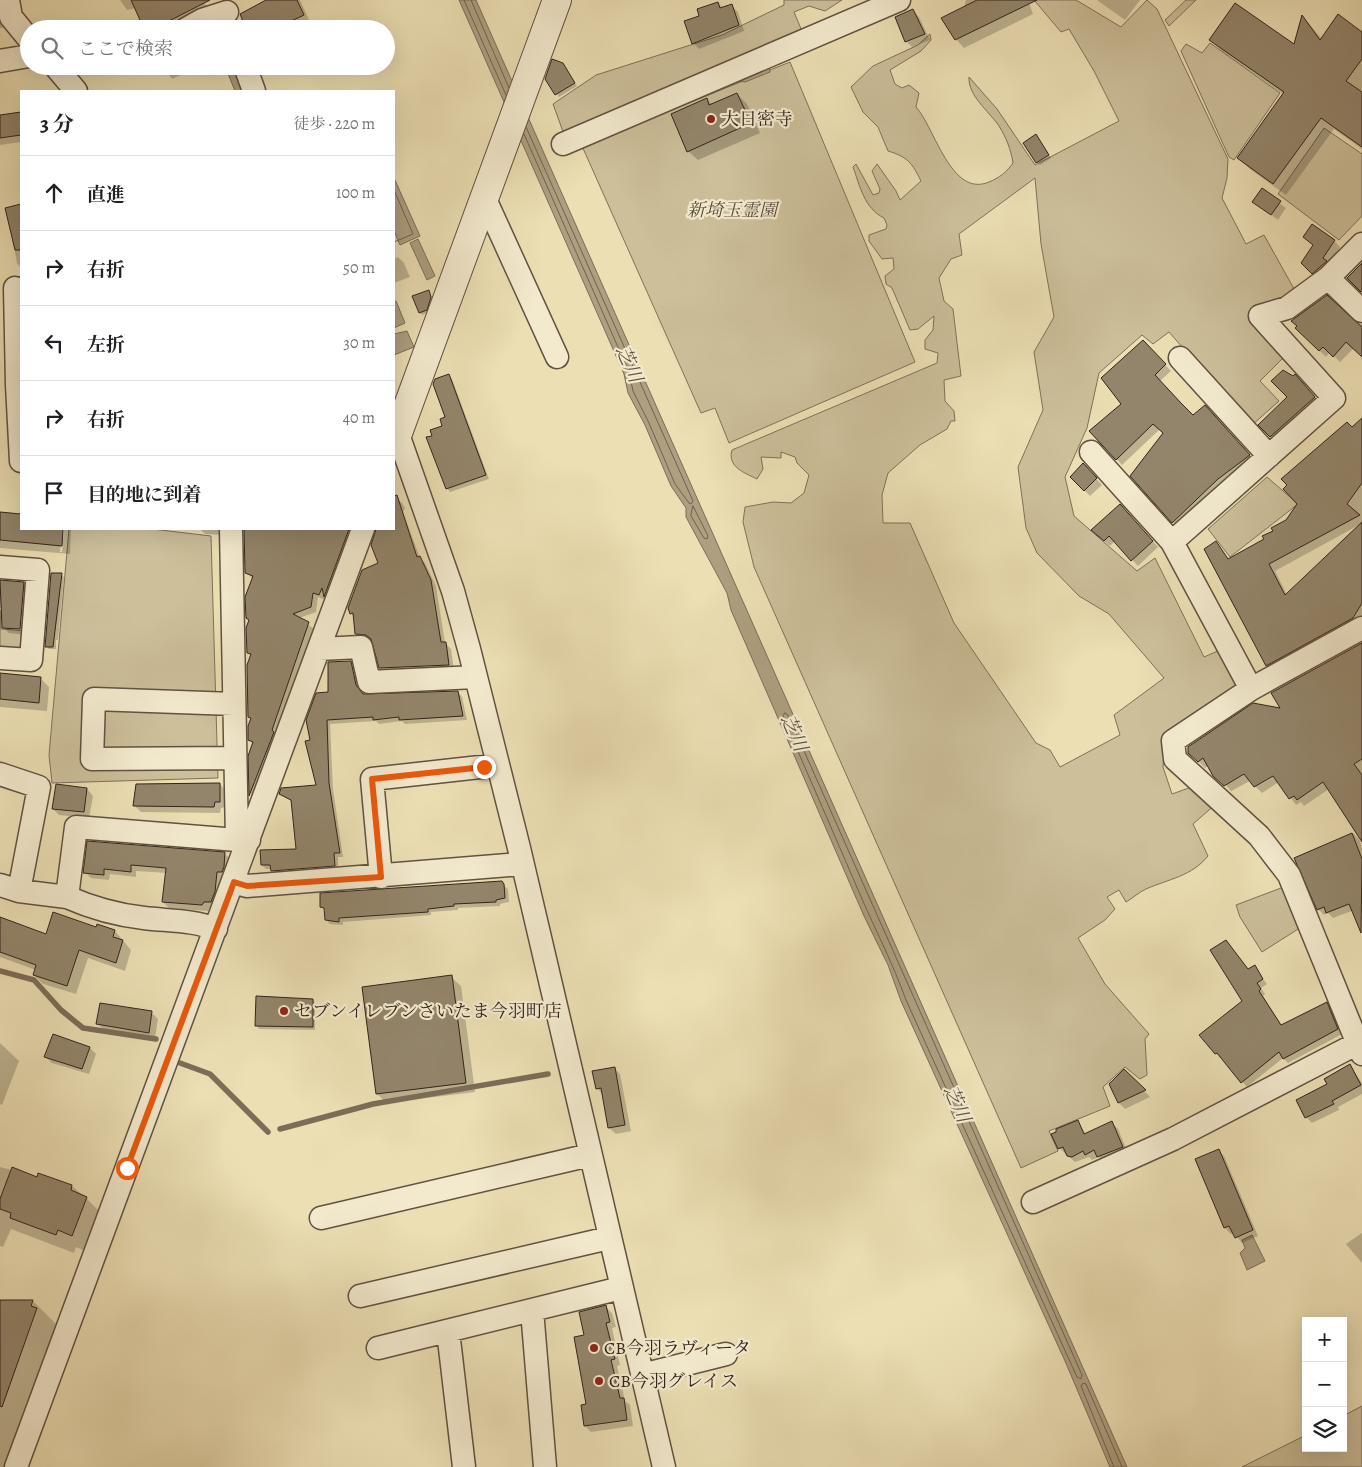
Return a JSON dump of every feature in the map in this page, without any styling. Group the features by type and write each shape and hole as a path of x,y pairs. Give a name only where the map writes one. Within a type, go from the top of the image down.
{"street":[{"path":"8,0 11,17 20,28"},
{"path":"558,0 395,433 453,591 476,677 664,1467"},
{"path":"564,144 899,0"},
{"path":"207,20 227,14"},
{"path":"0,61 20,58"},
{"path":"62,75 75,90"},
{"path":"248,75 254,90"},
{"path":"484,199 557,357"},
{"path":"1172,542 1334,398 1260,316 1287,308 1328,278 1362,244"},
{"path":"1328,278 1362,311"},
{"path":"12,289 20,422"},
{"path":"1180,358 1269,456"},
{"path":"1091,452 1172,542 1251,689"},
{"path":"231,530 235,758 243,840"},
{"path":"16,1467 234,882 243,840 319,649 363,530"},
{"path":"0,567 38,570 31,660 0,658"},
{"path":"1033,1202 1173,1139 1360,1046 1299,895 1289,875 1259,836 1175,759 1173,741 1251,689 1362,628"},
{"path":"319,649 362,648 369,682 476,677"},
{"path":"234,704 94,699 92,759 235,758"},
{"path":"381,877 372,779 498,765"},
{"path":"0,774 39,787 10,888 67,898 97,910 143,918 203,924 216,929"},
{"path":"67,898 76,827 243,840"},
{"path":"234,882 247,886 381,877 522,864"},
{"path":"321,1218 590,1155"},
{"path":"360,1296 609,1238"},
{"path":"378,1348 621,1288"},
{"path":"532,1310 545,1467"},
{"path":"448,1331 464,1467"},
{"path":"642,1375 726,1354"}],"green space":[{"path":"784,0 842,0 825,11 809,6 794,12 804,36 566,140 553,104 596,75 722,35 784,5"},
{"path":"1034,0 1076,0 1121,27 1147,0 1157,9 1228,159 1227,178 1222,198 1246,244 1264,235 1298,296 1259,311 1284,357 1260,381 1279,401 1251,426 1169,332 1153,344 1142,335 1099,373 1087,428 1065,477 1074,516 1137,571 1155,558 1204,657 1220,650 1243,689 1165,741 1163,767 1172,794 1197,785 1217,803 1193,824 1208,856 1202,863 1187,873 1146,889 1126,902 1119,890 1107,897 1115,909 1105,920 1078,938 1105,984 1149,1034 1145,1039 1147,1075 1140,1079 1125,1067 1103,1087 1110,1106 1049,1131 1058,1151 1021,1168 754,567 743,522 745,507 773,502 791,503 804,493 809,475 797,463 795,457 781,452 781,458 761,457 763,469 757,479 738,469 731,456 732,450 937,363 938,353 925,349 925,340 933,330 934,316 918,329 910,330 892,288 886,284 885,276 894,269 893,258 882,259 869,241 869,235 886,229 887,225 884,218 877,214 867,202 853,167 856,164 873,195 879,193 880,189 872,171 877,164 900,200 921,181 905,158 888,151 878,127 863,112 851,87 873,66 918,45 930,34 931,40 921,51 890,70 895,84 902,88 909,85 919,93 916,107 954,171 964,180 976,184 989,182 999,177 1013,163 1002,130 975,97 969,77 997,109 1035,165 1119,121 1094,71 1069,29 1061,32","holes":["1035,178 1041,244 1054,317 1034,352 1043,410 1018,467 1026,528 1037,553 1079,596 1109,614 1164,678 1114,715 1120,735 1060,767 1050,750 1036,743 954,623 910,523 883,523 882,495 888,473 920,445 947,429 951,421 955,421 954,411 945,401 944,380 961,376 953,309 944,301 939,278 951,259 962,255 959,234"]},
{"path":"1186,0 1196,0 1169,26 1165,20"},
{"path":"1210,43 1280,93 1234,160 1229,157 1181,51 1186,44 1202,53"},
{"name":"新埼玉霊園","path":"790,62 915,362 729,443 715,408 701,413 582,146"},
{"path":"1324,128 1362,154 1362,216 1339,240 1278,194"},
{"path":"1267,477 1298,504 1230,557 1208,529"},
{"path":"69,530 160,530 211,536 218,778 52,783 49,755"},
{"path":"0,610 1,629 27,631 26,649 0,652"},
{"path":"1281,888 1293,893 1306,924 1262,952 1240,917 1236,905"},
{"path":"1362,1406 1362,1467 1242,1467 1302,1437 1302,1452 1347,1452 1347,1414"}],"water":[{"name":"芝川","path":"459,0 476,0 1127,1467 1110,1467 1065,1361 901,1001 888,965 864,916 731,610 727,593 686,517 686,508 671,486 645,425 628,393 624,374"},
{"path":"769,65 770,72 745,82 739,81"},
{"path":"229,75 241,75 247,90 235,90"},
{"path":"395,180 420,236 400,245 395,233"},
{"path":"418,239 435,276 427,280 410,243"},
{"path":"395,302 405,323 395,328"},
{"path":"407,331 414,347 395,355 395,334"},
{"path":"1252,1235 1265,1261 1247,1270 1240,1253 1245,1248 1242,1240"}],"building":[{"path":"131,0 210,0 171,20 140,20"},
{"path":"266,0 297,0 304,15 293,20 242,20 240,14"},
{"path":"977,0 1037,0 955,40 941,18"},
{"path":"718,2 720,8 732,4 739,25 692,44 684,21 699,16 697,9"},
{"path":"1235,3 1294,44 1302,15 1320,40 1338,14 1362,32 1362,59 1346,81 1362,92 1362,147 1321,118 1273,184 1237,158 1284,92 1209,40"},
{"path":"913,9 925,34 905,42 895,17"},
{"path":"552,59 563,63 575,83 555,95 545,79"},
{"name":"大日密寺","path":"737,93 751,123 687,152 671,114 707,98 709,105"},
{"path":"20,112 20,135 0,138 0,115"},
{"path":"1036,134 1049,155 1036,163 1023,143"},
{"path":"1262,188 1281,201 1271,215 1252,202"},
{"path":"20,204 20,250 15,250 5,208"},
{"path":"1312,224 1335,240 1323,258 1327,261 1312,274 1301,263 1313,245 1303,237"},
{"path":"1362,263 1362,291 1361,292 1347,278"},
{"path":"429,290 431,297 427,310 419,313 412,296"},
{"path":"1327,295 1362,327 1362,357 1346,342 1333,357 1323,347 1319,351 1295,328 1297,326 1291,321"},
{"path":"1143,340 1166,364 1155,375 1181,403 1193,415 1205,405 1250,455 1218,479 1172,523 1130,476 1163,433 1153,424 1116,460 1089,431 1121,404 1101,378"},
{"path":"1283,370 1293,376 1295,374 1315,397 1270,437 1258,425 1287,397 1271,381"},
{"path":"449,374 486,475 446,489 426,437 432,436 430,430 442,426 440,419 445,417 433,384 435,379"},
{"path":"1362,418 1362,483 1347,504 1360,515 1269,564 1285,595 1362,522 1362,603 1353,618 1266,666 1204,549 1216,541 1228,559 1264,539 1262,536 1273,531 1271,528 1286,520 1297,504 1283,489 1287,485 1281,479 1347,422 1352,427"},
{"path":"1083,463 1097,478 1084,491 1070,477"},
{"path":"397,495 417,557 420,556 431,580 441,642 446,642 449,665 379,668 371,639 366,635 355,634 353,613 350,614 348,608 362,570 378,563 371,545 376,530 395,530 395,496"},
{"path":"1120,504 1153,541 1131,561 1109,536 1104,541 1091,530"},
{"path":"0,512 20,514 20,530 63,530 62,546 0,540"},
{"path":"244,530 349,530 324,597 322,588 319,595 313,593 311,607 293,614 309,622 272,730 274,732 249,796 248,756 253,742 248,740 248,726 251,718 248,717 247,665 251,654 247,653 246,628 249,620 246,618 245,597 253,576 245,573"},
{"path":"51,573 62,573 53,647 45,647"},
{"path":"0,580 24,582 20,629 2,628"},
{"path":"1362,643 1362,759 1354,764 1362,775 1362,842 1323,782 1297,800 1294,796 1289,799 1273,776 1254,787 1244,774 1224,786 1213,776 1203,758 1198,762 1188,753 1188,747 1253,703 1280,708 1271,693"},
{"path":"351,661 356,685 363,694 458,691 463,716 399,720 399,717 373,720 373,717 327,720 329,783 340,853 334,853 335,866 271,871 270,865 261,865 260,850 296,849 291,800 279,794 281,788 316,785 305,741 310,740 306,720 316,693 328,692 328,662"},
{"path":"0,673 41,677 39,703 0,699"},
{"path":"220,783 220,802 215,802 214,807 133,806 136,784"},
{"path":"56,784 87,788 84,812 52,809"},
{"path":"1352,833 1362,859 1361,933 1349,904 1326,913 1324,907 1317,910 1294,858"},
{"path":"87,841 225,852 224,867 222,872 217,872 215,892 211,902 204,902 202,905 162,902 166,868 131,865 131,872 104,869 104,875 83,873"},
{"path":"502,881 505,898 496,900 496,902 454,904 454,906 428,909 428,912 339,918 339,922 325,920 324,908 320,907 320,893"},
{"path":"53,912 96,927 97,924 115,930 113,937 123,940 116,963 79,950 67,986 33,975 36,965 0,952 0,917 46,934"},
{"path":"1226,940 1248,969 1255,965 1263,979 1257,983 1261,989 1259,991 1281,1025 1327,1002 1338,1029 1283,1059 1279,1052 1241,1083 1217,1053 1215,1054 1199,1035 1242,1001 1210,950"},
{"path":"452,975 466,1083 376,1094 362,987"},
{"path":"256,996 313,999 313,1027 255,1026"},
{"path":"100,1003 152,1011 149,1033 96,1024"},
{"path":"53,1034 90,1047 82,1069 44,1057"},
{"path":"1350,1064 1361,1085 1332,1101 1334,1104 1305,1118 1296,1100 1327,1084 1324,1079"},
{"path":"615,1067 625,1125 608,1128 601,1088 596,1089 592,1071"},
{"path":"1124,1069 1146,1090 1118,1103 1109,1084"},
{"path":"1078,1120 1084,1134 1112,1121 1123,1147 1097,1157 1094,1150 1085,1155 1083,1151 1072,1157 1067,1156 1063,1147 1058,1149 1051,1134 1056,1132 1056,1129"},
{"path":"1219,1149 1253,1230 1235,1238 1229,1226 1224,1228 1195,1159"},
{"path":"12,1167 37,1177 38,1173 72,1185 71,1190 87,1197 72,1236 58,1230 56,1235 10,1218 11,1213 0,1209 0,1199"},
{"path":"0,1300 33,1300 31,1306 37,1308 2,1407 0,1406"},
{"path":"606,1305 610,1322 606,1323 615,1359 611,1360 620,1398 624,1398 627,1420 584,1426 581,1405 586,1404 574,1337 584,1335 579,1312"}],"waterway":[{"path":"0,971 34,980 61,1010 83,1028 156,1039"},
{"path":"180,1063 210,1074 268,1132"},
{"path":"280,1129 373,1104 548,1074"}],"place":[{"name":"大日密寺","path":"711,119"},
{"name":"セブンイレブンさいたま今羽町店","path":"284,1011"},
{"name":"CB今羽ラヴィータ","path":"594,1348"},
{"name":"CB今羽グレイス","path":"599,1381"}],"route":[{"path":"127,1168 234,882 247,886 381,877 372,779 484,767"}]}
